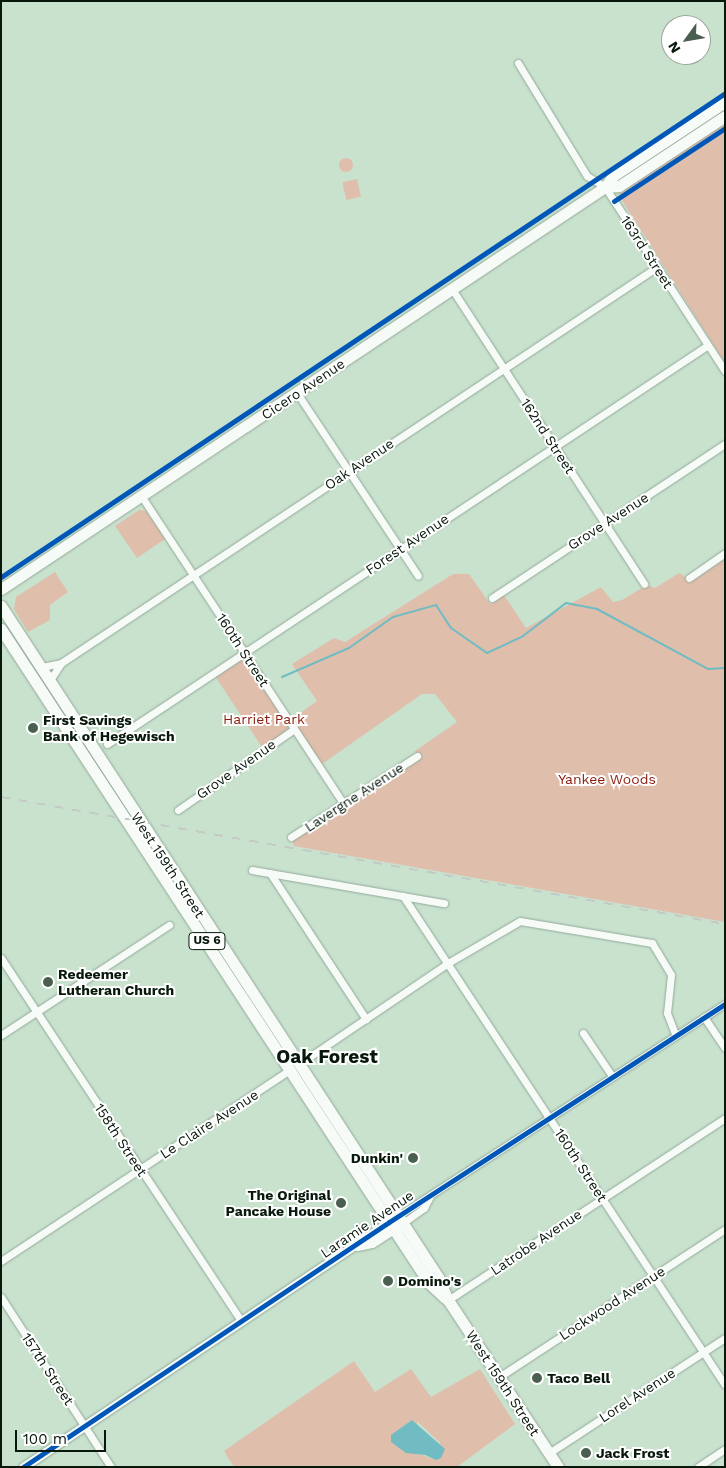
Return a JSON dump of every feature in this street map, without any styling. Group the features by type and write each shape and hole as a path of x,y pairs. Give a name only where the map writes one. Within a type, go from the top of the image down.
{"main road":[{"name":"Cicero Avenue","path":"1,589 142,497 605,187 613,176 725,102"},
{"name":"Cicero Avenue","path":"605,187 619,186 725,116"},
{"name":"West 159th Street","path":"1,606 42,667 295,1067 396,1222 429,1283 448,1300 558,1467"},
{"name":"West 159th Street","path":"1,629 295,1067"}],"street":[{"name":"163rd Street","path":"518,62 587,176 605,187 725,370"},
{"name":"Oak Avenue","path":"42,667 61,663 657,267"},
{"name":"162nd Street","path":"452,289 644,584"},
{"name":"Forest Avenue","path":"107,744 708,345"},
{"path":"296,393 418,576"},
{"name":"Grove Avenue","path":"492,598 725,444"},
{"name":"160th Street","path":"142,497 344,804"},
{"path":"689,578 725,554"},
{"name":"Oak Avenue","path":"50,680 61,663"},
{"name":"Grove Avenue","path":"178,810 294,729"},
{"name":"Lavergne Avenue","path":"292,837 417,756"},
{"path":"252,870 444,903"},
{"path":"270,873 366,1019"},
{"name":"160th Street","path":"404,896 603,1198 652,1276 725,1384"},
{"name":"Le Claire Avenue","path":"1,1261 295,1067 448,963 484,944 520,920 652,943 671,975 667,1013 675,1034"},
{"path":"1,1035 169,925"},
{"name":"158th Street","path":"1,958 241,1322"},
{"name":"Laramie Avenue","path":"23,1467 354,1246 396,1222 430,1196 675,1034 725,1004"},
{"path":"704,1017 725,1048"},
{"path":"583,1033 612,1076"},
{"name":"Latrobe Avenue","path":"448,1300 725,1118"},
{"name":"Lockwood Avenue","path":"499,1377 725,1229"},
{"name":"157th Street","path":"1,1297 111,1467"},
{"name":"Lorel Avenue","path":"549,1453 725,1338"},
{"path":"698,1467 725,1449"}],"green space":[{"path":"725,120 725,363 618,194"},
{"path":"343,158 349,158 353,165 349,172 343,172 339,168 339,162"},
{"path":"357,179 361,197 346,200 342,182"},
{"path":"139,510 146,511 165,539 137,558 115,526"},
{"name":"Yankee Woods","path":"725,559 725,922 294,846 292,840 418,761 415,751 457,722 435,694 422,694 322,764 292,719 317,701 292,664 334,638 345,642 453,574 469,574 490,604 504,595 526,628 601,587 613,602 622,600 647,585 655,588 679,573 692,581"},
{"path":"55,572 68,592 50,605 50,620 28,632 14,609 16,597"},
{"name":"Harriet Park","path":"239,660 245,661 288,725 288,730 263,749 215,676"},
{"path":"354,1361 375,1392 411,1369 431,1397 480,1369 515,1424 457,1467 234,1467 224,1451","holes":["417,1421 440,1443 436,1460 419,1454"]}],"water":[{"path":"412,1420 445,1449 441,1458 436,1460 425,1455 406,1453 391,1442 391,1435"}],"waterway":[{"path":"282,677 349,648 393,617 436,605 451,628 487,653 523,636 566,603 597,609 708,669 725,668"}],"railway":[{"path":"1,797 725,924"}],"cycle path":[{"path":"1,577 725,93"},
{"path":"614,201 725,128"},
{"path":"23,1467 389,1222 725,1004"}],"place":[{"name":"First Savings Bank of Hegewisch","path":"33,728"},
{"name":"Redeemer Lutheran Church","path":"48,982"},
{"name":"Dunkin'","path":"413,1158"},
{"name":"The Original Pancake House","path":"341,1203"},
{"name":"Domino's","path":"388,1281"},
{"name":"Taco Bell","path":"537,1378"},
{"name":"Jack Frost","path":"586,1453"}],"district":[{"name":"Oak Forest","path":"327,1057"}]}
